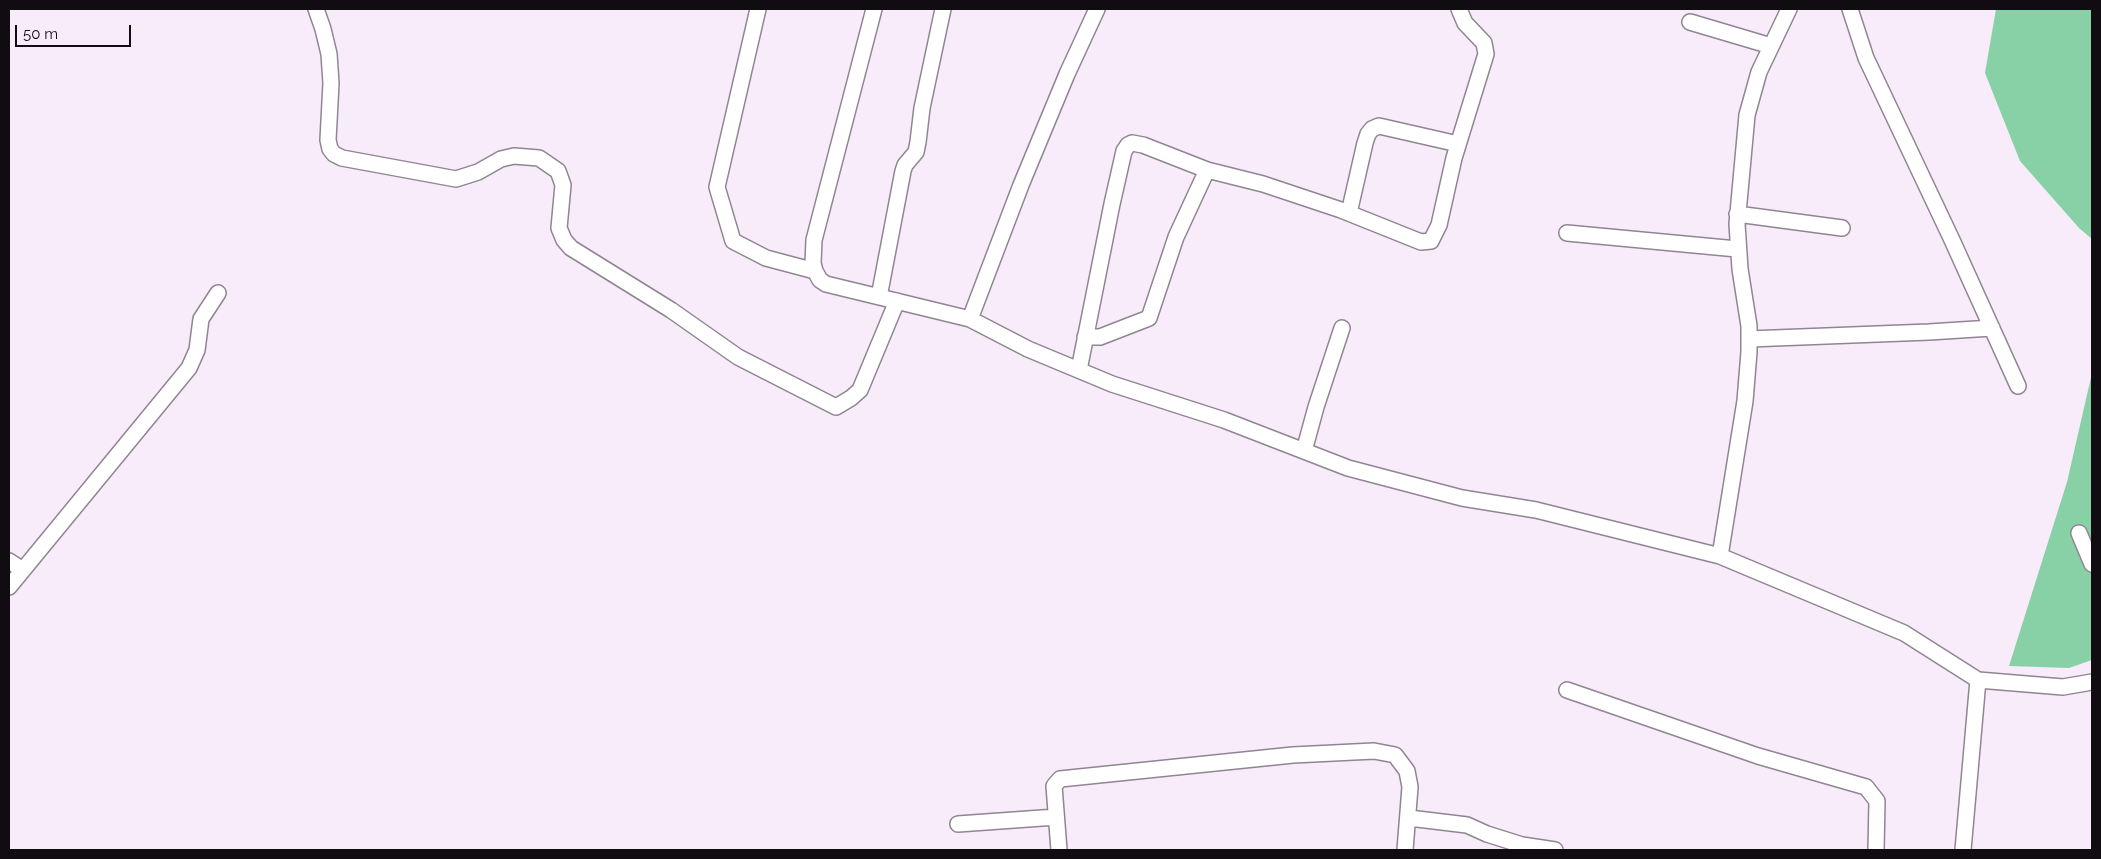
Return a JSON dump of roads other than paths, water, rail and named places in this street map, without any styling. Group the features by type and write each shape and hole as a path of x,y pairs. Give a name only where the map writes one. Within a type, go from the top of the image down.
{"street":[{"path":"316,9 324,29 329,54 331,83 328,140 330,149 334,154 342,158 456,178 478,172 501,159 514,156 539,158 558,170 561,178 563,185 559,228 564,240 571,248 671,310 738,357 836,407 860,390 897,302"},
{"path":"758,9 717,187 733,242 766,258 815,271"},
{"path":"874,9 814,240 813,263 815,271 820,280 826,284 970,320 1028,349 1112,384 1224,420 1348,468 1462,498 1536,510 1720,556 1904,633 1978,680 2063,687 2092,682"},
{"path":"879,297 903,171 905,165 916,152 922,108 943,9"},
{"path":"970,320 1020,185 1097,9"},
{"path":"1079,370 1124,151 1132,143 1143,145 1207,170 1263,184 1349,213 1421,242 1431,240 1439,225 1446,202 1458,144 1486,48 1465,23 1459,9"},
{"path":"1720,556 1745,401 1749,339 1746,303 1737,249 1737,214 1747,115 1759,72 1789,9"},
{"path":"1850,9 1866,58 2018,386"},
{"path":"1690,22 1771,46"},
{"path":"1349,213 1365,143 1372,129 1379,126 1458,144"},
{"path":"1085,337 1100,337 1149,318 1176,237 1207,170"},
{"path":"1737,214 1842,228"},
{"path":"1567,233 1737,249"},
{"path":"9,588 189,368 198,350 201,319 218,293"},
{"path":"1304,451 1316,406 1342,328"},
{"path":"1749,339 1992,328"},
{"path":"2079,533 2092,564"},
{"path":"9,561 23,570"},
{"path":"1963,850 1978,680"},
{"path":"1567,690 1758,756 1866,787 1877,801 1876,850"},
{"path":"1060,850 1054,786 1060,779 1293,756 1374,751 1395,755 1407,771 1410,787 1405,850"},
{"path":"958,824 1056,817"},
{"path":"1409,818 1467,825 1487,834 1522,845 1555,850"}]}
